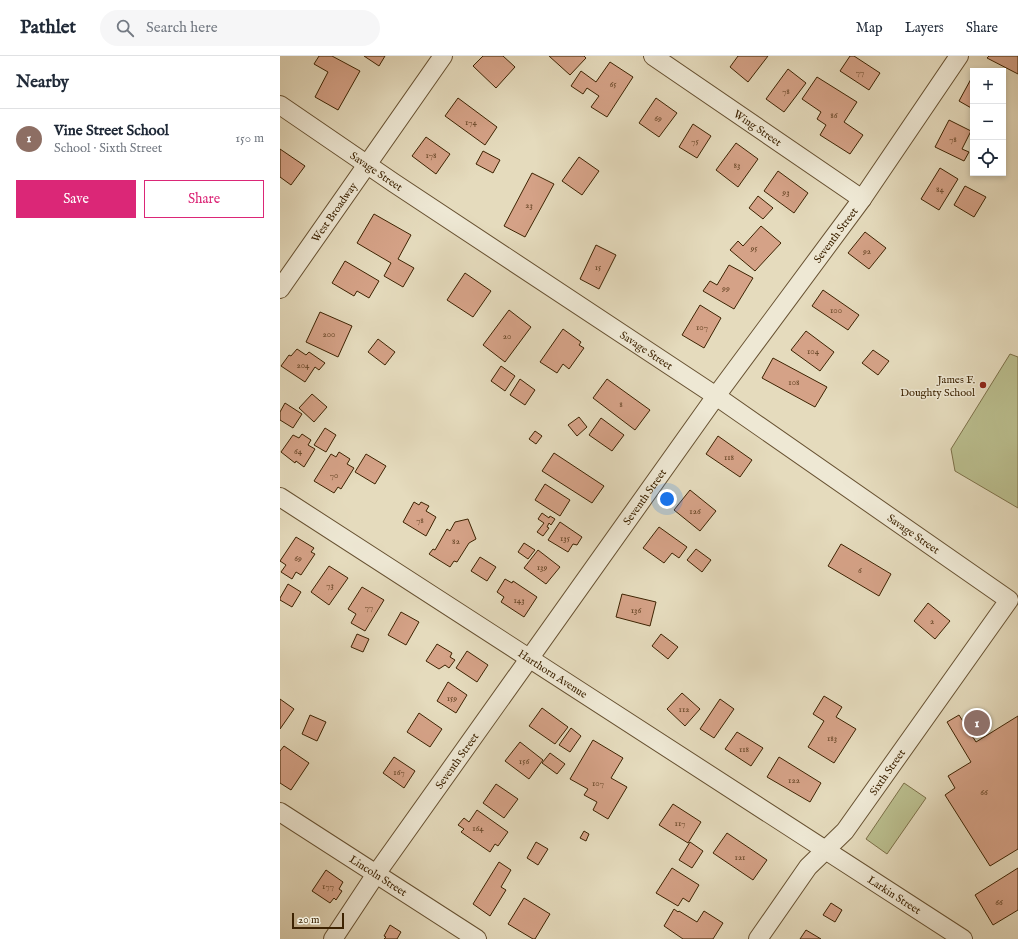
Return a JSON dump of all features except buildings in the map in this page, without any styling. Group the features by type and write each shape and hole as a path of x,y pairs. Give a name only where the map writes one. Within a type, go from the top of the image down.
{"street":[{"name":"West Broadway","path":"280,289 443,56"},
{"name":"Wing Street","path":"653,56 862,199"},
{"name":"Seventh Street","path":"333,939 376,874 716,396 862,199 959,56"},
{"name":"Savage Street","path":"280,106 366,165 716,396 1009,600"},
{"name":"Harthorn Avenue","path":"280,497 826,850"},
{"name":"Sixth Street","path":"758,939 808,867 845,832 1009,600"},
{"name":"Lincoln Street","path":"280,812 477,939"},
{"name":"Larkin Street","path":"826,850 963,939"}],"green space":[{"path":"1010,354 1018,357 1018,508 955,471 951,449"},
{"path":"904,783 926,798 887,854 866,839"}],"place":[{"name":"James F. Doughty School","path":"983,385"},
{"name":"Vine Street School","path":"977,723"}]}
